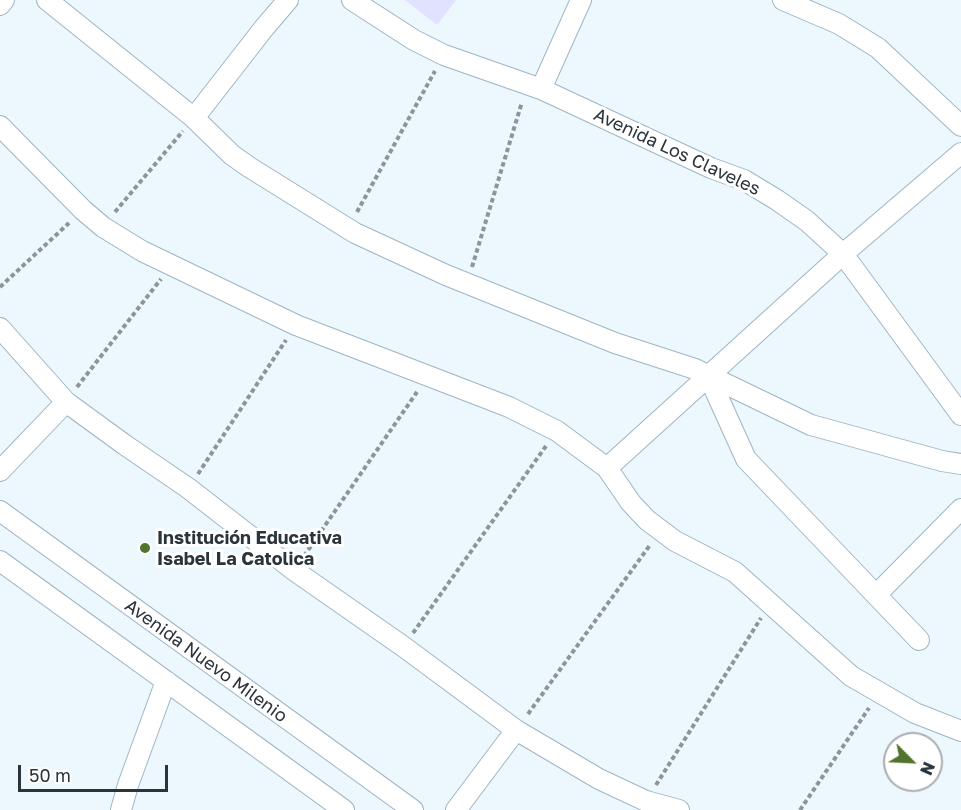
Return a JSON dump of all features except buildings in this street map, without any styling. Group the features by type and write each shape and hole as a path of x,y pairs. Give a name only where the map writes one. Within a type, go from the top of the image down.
{"street":[{"path":"0,5 4,0"},
{"path":"47,0 194,118 232,155 348,229 467,284 615,343 695,369 811,425 942,461 961,464"},
{"path":"194,118 288,0"},
{"name":"Avenida Los Claveles","path":"352,0 414,40 444,55 534,86 759,189 807,221 843,254 961,415"},
{"path":"534,86 581,0"},
{"path":"783,0 839,24 878,48 958,123 961,140"},
{"path":"0,126 83,210 103,227 142,251 296,324 508,407 557,431 608,468 631,503 647,520 675,541 735,572 851,676 915,713 961,731"},
{"path":"608,468 843,254 961,153"},
{"path":"0,328 66,402 125,446 188,488 295,571 404,647 516,730 599,779 646,801 679,810"},
{"path":"708,375 746,459 919,640"},
{"path":"0,471 66,402"},
{"path":"876,595 961,509"},
{"name":"Avenida Nuevo Milenio","path":"0,511 412,810"},
{"path":"0,561 344,810"},
{"path":"121,810 128,784 166,681"},
{"path":"456,810 516,730"}],"path":[{"path":"348,229 444,55"},
{"path":"467,284 534,86"},
{"path":"103,227 194,118"},
{"path":"0,287 83,210"},
{"path":"66,402 172,264"},
{"path":"188,488 296,324"},
{"path":"295,571 410,401 429,377"},
{"path":"404,647 557,431"},
{"path":"516,730 661,530"},
{"path":"646,801 771,603"},
{"path":"800,810 880,693"}],"shaded area":[{"path":"405,0 456,0 437,25"}],"place":[{"name":"Institución Educativa Isabel La Catolica","path":"145,548"}]}
